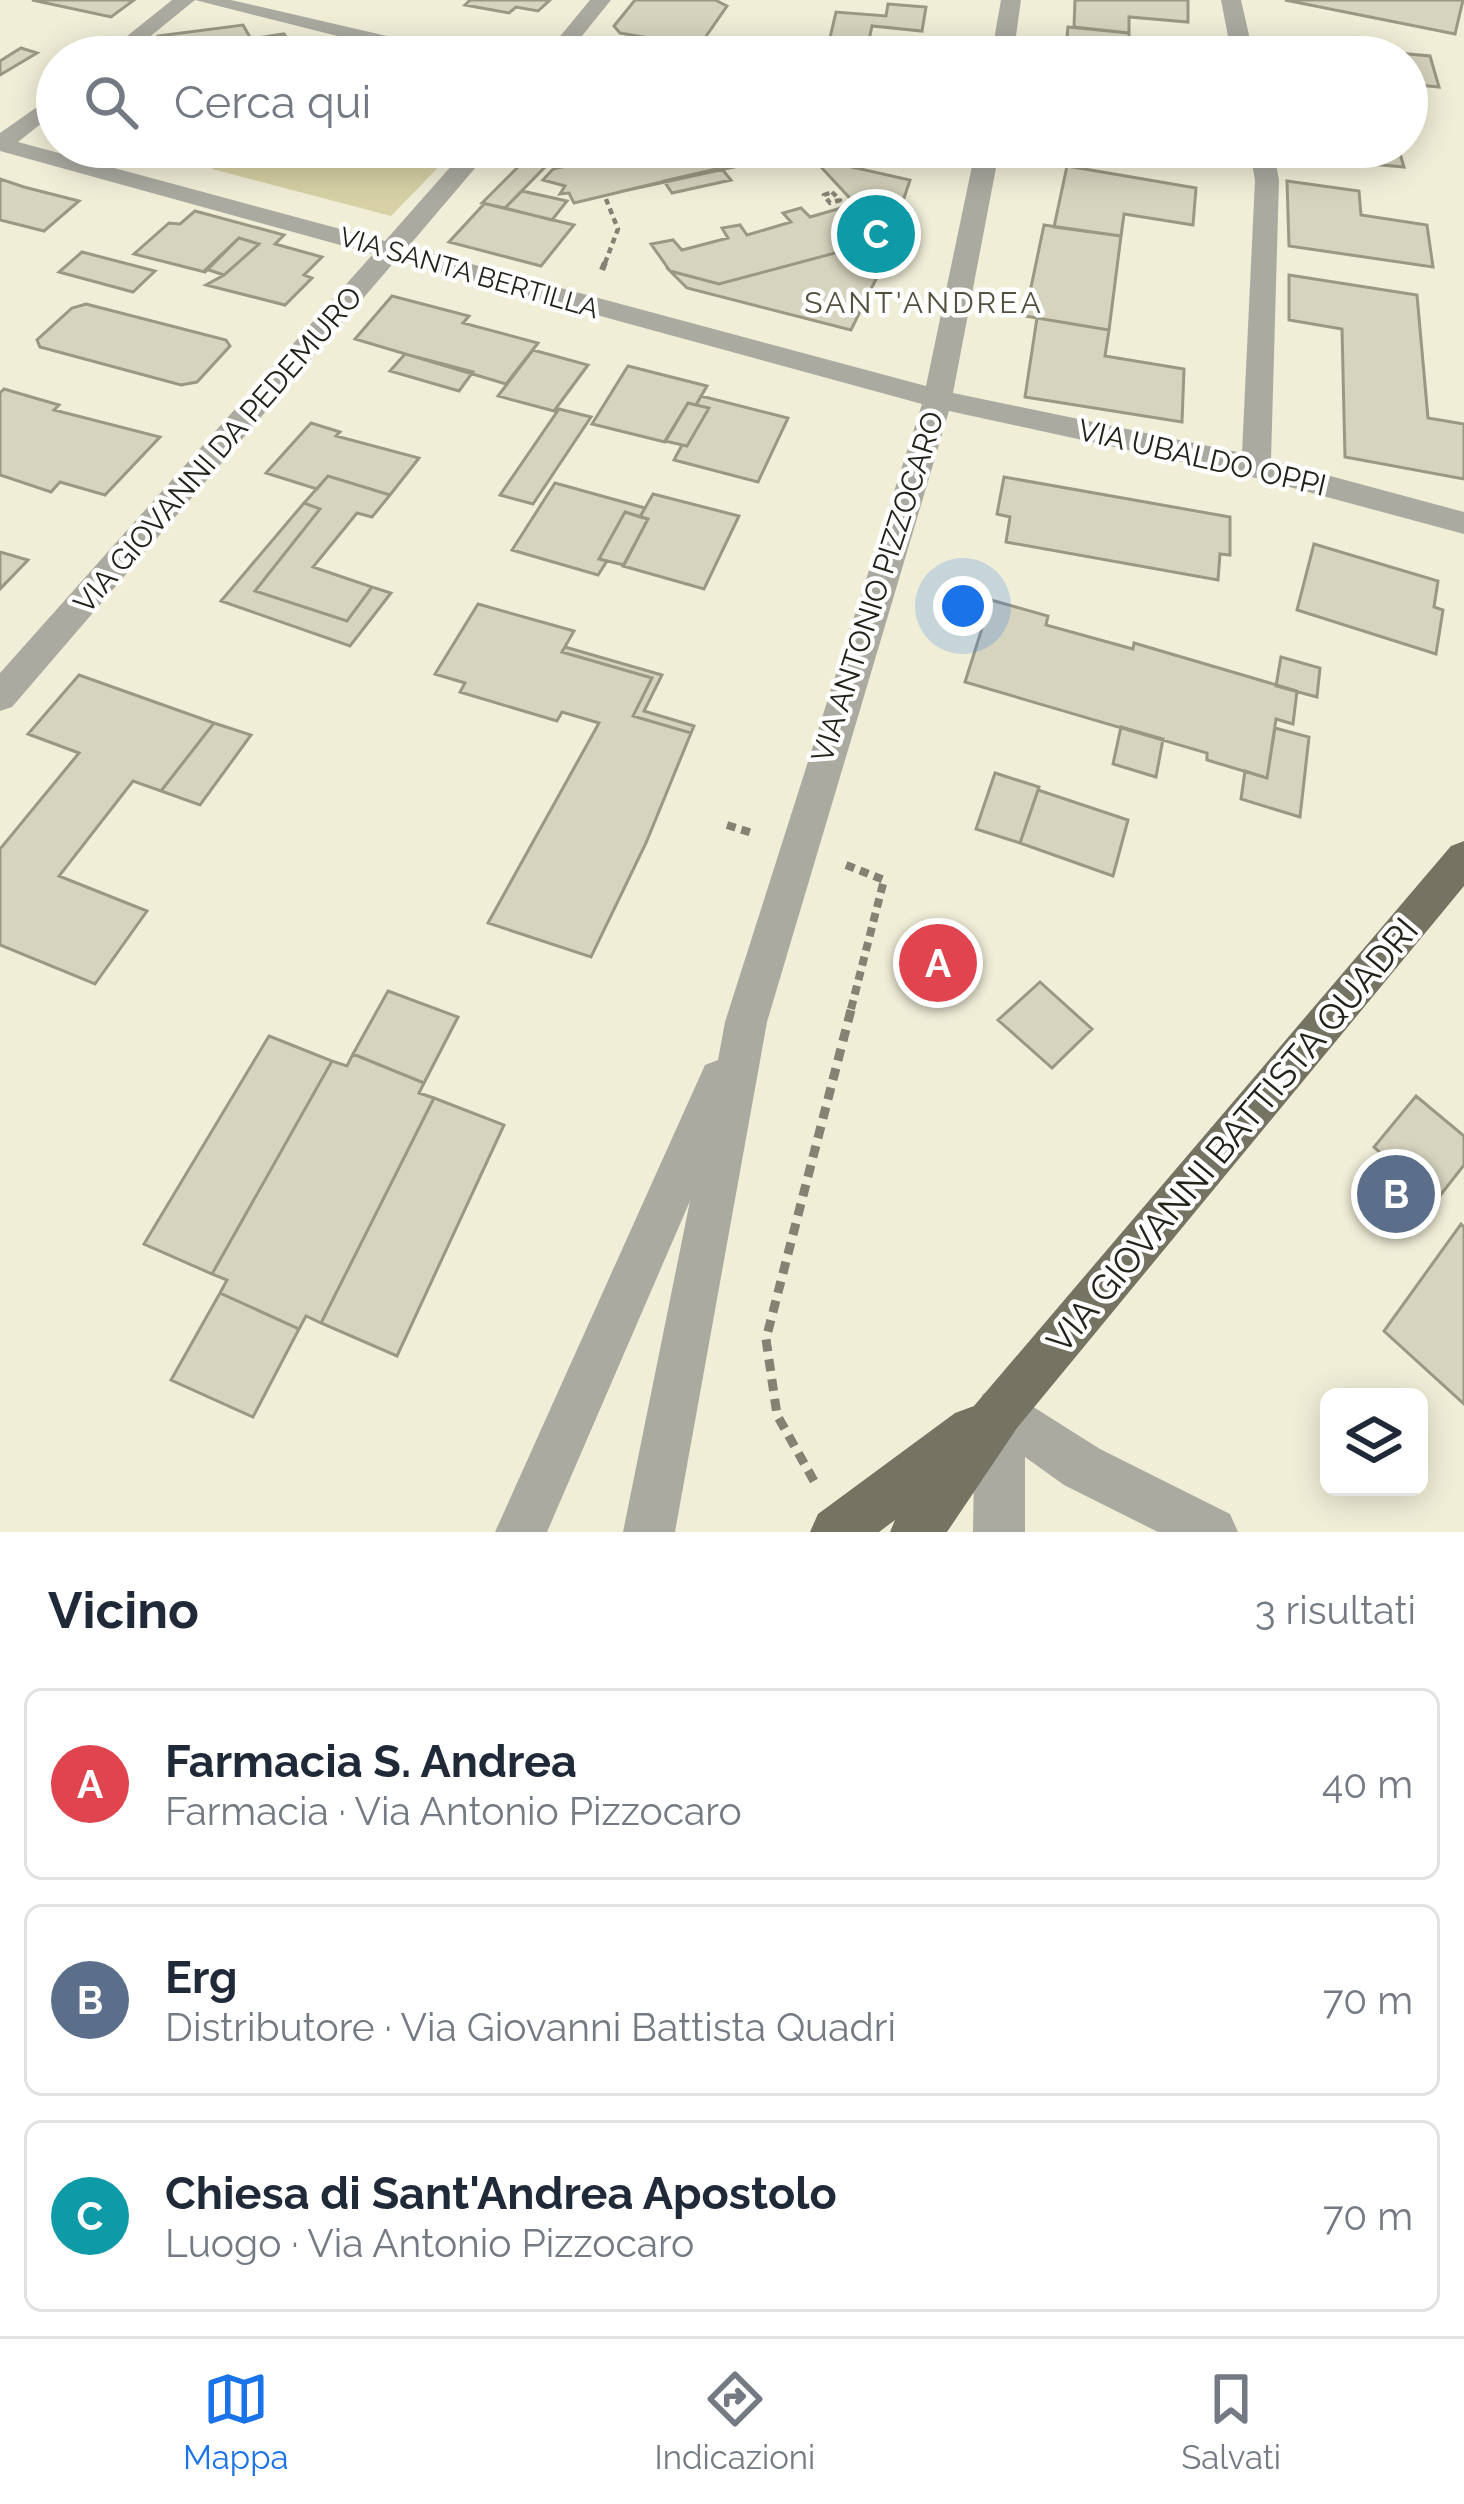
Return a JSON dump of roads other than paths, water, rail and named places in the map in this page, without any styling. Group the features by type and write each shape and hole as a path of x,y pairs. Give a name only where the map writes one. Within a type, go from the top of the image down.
{"main road":[{"name":"VIA GIOVANNI BATTISTA QUADRI","path":"916,1532 1000,1411 1464,859"},
{"name":"VIA GIOVANNI BATTISTA QUADRI","path":"840,1529 1000,1411"}],"street":[{"path":"139,36 184,0"},
{"path":"205,0 358,36"},
{"path":"571,36 601,0"},
{"path":"1005,36 1011,0"},
{"path":"1231,0 1239,36"},
{"path":"0,144 36,116"},
{"name":"VIA SANTA BERTILLA","path":"0,144 36,154"},
{"name":"VIA SANTA BERTILLA","path":"88,168 938,399"},
{"name":"VIA GIOVANNI DA PEDEMURO","path":"0,697 463,168"},
{"name":"VIA ANTONIO PIZZOCARO","path":"649,1532 746,1022 938,399 984,168"},
{"path":"1256,467 1265,168"},
{"name":"VIA UBALDO OPPI","path":"938,399 1256,467 1464,523"},
{"name":"VIA ANTONIO PIZZOCARO","path":"521,1532 746,1022"},
{"path":"999,1532 1000,1411"},
{"path":"1000,1411 1082,1467 1212,1532"}],"place":[{"name":"Chiesa di Sant'Andrea Apostolo","path":"876,234"},
{"name":"Farmacia S. Andrea","path":"938,963"},
{"name":"Erg","path":"1396,1194"}],"district":[{"name":"SANT'ANDREA","path":"924,303"}]}
